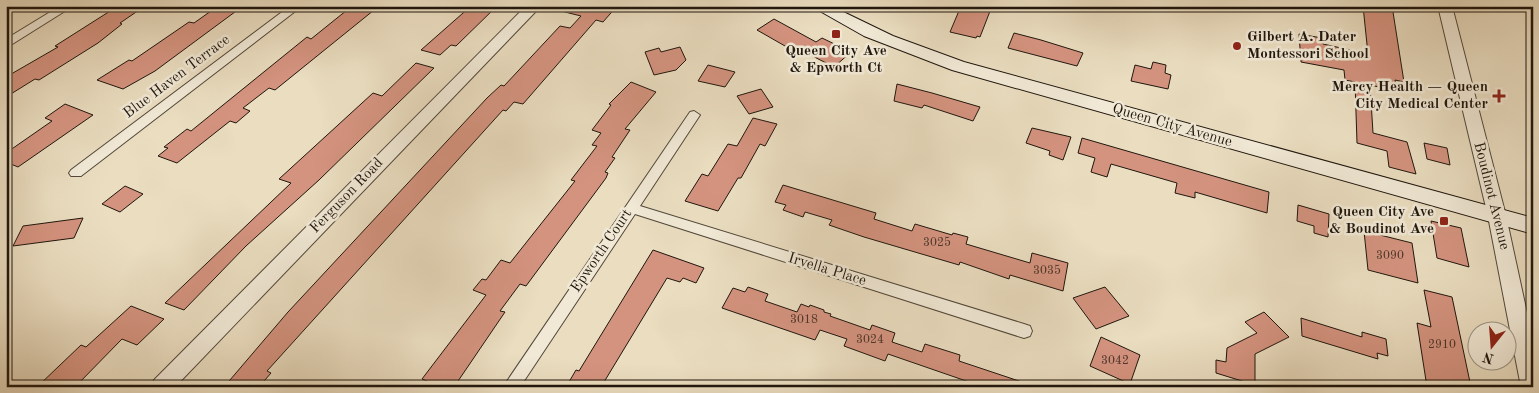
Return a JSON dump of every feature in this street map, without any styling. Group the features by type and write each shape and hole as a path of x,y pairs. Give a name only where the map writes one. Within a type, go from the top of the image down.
{"main road":[{"name":"Queen City Avenue","path":"819,6 877,36 958,66 1533,226"}],"street":[{"path":"6,44 68,6"},
{"name":"Blue Haven Terrace","path":"76,173 297,6"},
{"name":"Ferguson Road","path":"161,387 534,6"},
{"name":"Boudinot Avenue","path":"1445,6 1497,216 1532,387"},
{"name":"Epworth Court","path":"511,387 694,115"},
{"name":"Irvella Place","path":"631,208 1024,331"}],"building":[{"path":"118,6 145,6 120,23 122,24 98,43 39,80 35,79 6,97 6,77 58,47 55,46"},
{"path":"218,6 243,6 155,71 123,89 97,80 129,60 132,61 189,22 194,23"},
{"path":"352,6 379,6 275,90 269,88 243,108 250,111 236,123 230,121 177,163 158,156 168,148 164,147 187,129 191,131 307,37 311,39"},
{"path":"471,6 497,6 456,46 451,45 440,55 421,50"},
{"path":"562,6 617,6 603,22 596,20 523,104 514,102 506,111 503,110 267,371 271,373 259,387 224,387 288,312 487,98 501,85 504,86 560,26 570,28 581,16 561,11"},
{"path":"961,6 992,6 980,37 977,36 976,38 950,32"},
{"path":"1363,6 1393,12 1404,82 1395,80 1397,91 1370,85 1373,133 1407,142 1416,174 1389,167 1387,151 1357,143 1355,82 1345,80 1344,70 1301,62 1299,34 1322,38 1323,44 1368,54"},
{"path":"774,19 816,42 822,38 851,52 834,67 789,44 785,46 757,30"},
{"path":"1014,33 1083,53 1077,66 1008,48"},
{"path":"680,47 686,60 676,70 654,75 645,52 659,48 661,52"},
{"path":"1153,62 1166,65 1165,73 1171,75 1168,89 1131,81 1135,65 1151,69"},
{"path":"416,63 434,68 319,180 246,246 184,310 165,303 291,183 279,179 373,93 382,96"},
{"path":"708,65 735,72 725,87 698,81"},
{"path":"631,82 656,92 625,129 630,130 612,157 615,158 605,172 608,173 606,178 526,286 520,284 500,311 505,312 454,387 441,387 422,379 486,295 473,290 482,279 486,280 501,260 510,263 575,181 571,180 597,146 592,145 601,133 592,130 611,105 609,104"},
{"path":"897,84 980,107 973,121 924,105 922,108 894,101"},
{"path":"761,89 773,107 749,114 737,96"},
{"path":"65,104 93,115 18,167 6,162 6,153 52,121 45,118"},
{"path":"753,118 777,124 765,146 760,144 741,178 738,178 718,211 685,201 702,174 708,176 728,144 737,146"},
{"path":"1032,128 1071,137 1063,160 1049,155 1050,151 1026,143"},
{"path":"1082,138 1269,192 1267,213 1195,192 1195,198 1175,193 1177,183 1111,164 1107,177 1091,172 1095,158 1078,153"},
{"path":"1424,143 1447,148 1450,165 1427,159"},
{"path":"783,185 876,213 874,219 912,231 915,224 952,235 953,233 968,237 966,244 1030,263 1032,253 1068,263 1063,291 1010,275 1009,279 960,262 959,265 864,237 829,225 832,220 805,212 803,217 783,210 786,205 775,202"},
{"path":"125,186 143,194 120,212 102,204"},
{"path":"1298,205 1329,214 1328,237 1314,233 1314,226 1297,221"},
{"path":"83,218 74,238 13,246 23,226"},
{"path":"1431,221 1461,228 1469,267 1437,258"},
{"path":"1364,231 1412,243 1418,283 1368,270"},
{"path":"653,250 704,268 696,283 683,278 680,282 667,278 601,387 566,387 576,370 579,371"},
{"path":"748,287 768,294 765,301 797,312 801,304 809,307 810,305 824,310 824,312 831,314 830,316 870,330 872,325 895,333 892,342 922,352 925,344 960,355 959,361 1028,384 1027,387 971,387 972,383 888,354 885,361 844,346 847,339 820,330 815,340 722,308 733,288 745,292"},
{"path":"1105,287 1129,316 1096,329 1073,298"},
{"path":"1424,290 1452,297 1471,387 1427,387 1417,323 1431,327"},
{"path":"131,306 164,319 137,345 122,339 75,387 37,387 81,345 86,347"},
{"path":"1264,312 1289,337 1255,354 1255,385 1216,373 1216,360 1226,362 1227,348 1257,333 1245,322"},
{"path":"1301,318 1362,337 1362,332 1386,339 1388,356 1377,353 1378,359 1302,336"},
{"path":"1101,337 1140,355 1130,384 1090,366"}],"place":[{"name":"Queen City Ave & Epworth Ct","path":"836,34"},
{"name":"Gilbert A. Dater Montessori School","path":"1237,46"},
{"name":"Mercy Health — Queen City Medical Center","path":"1499,96"},
{"name":"Queen City Ave & Boudinot Ave","path":"1444,221"}]}
